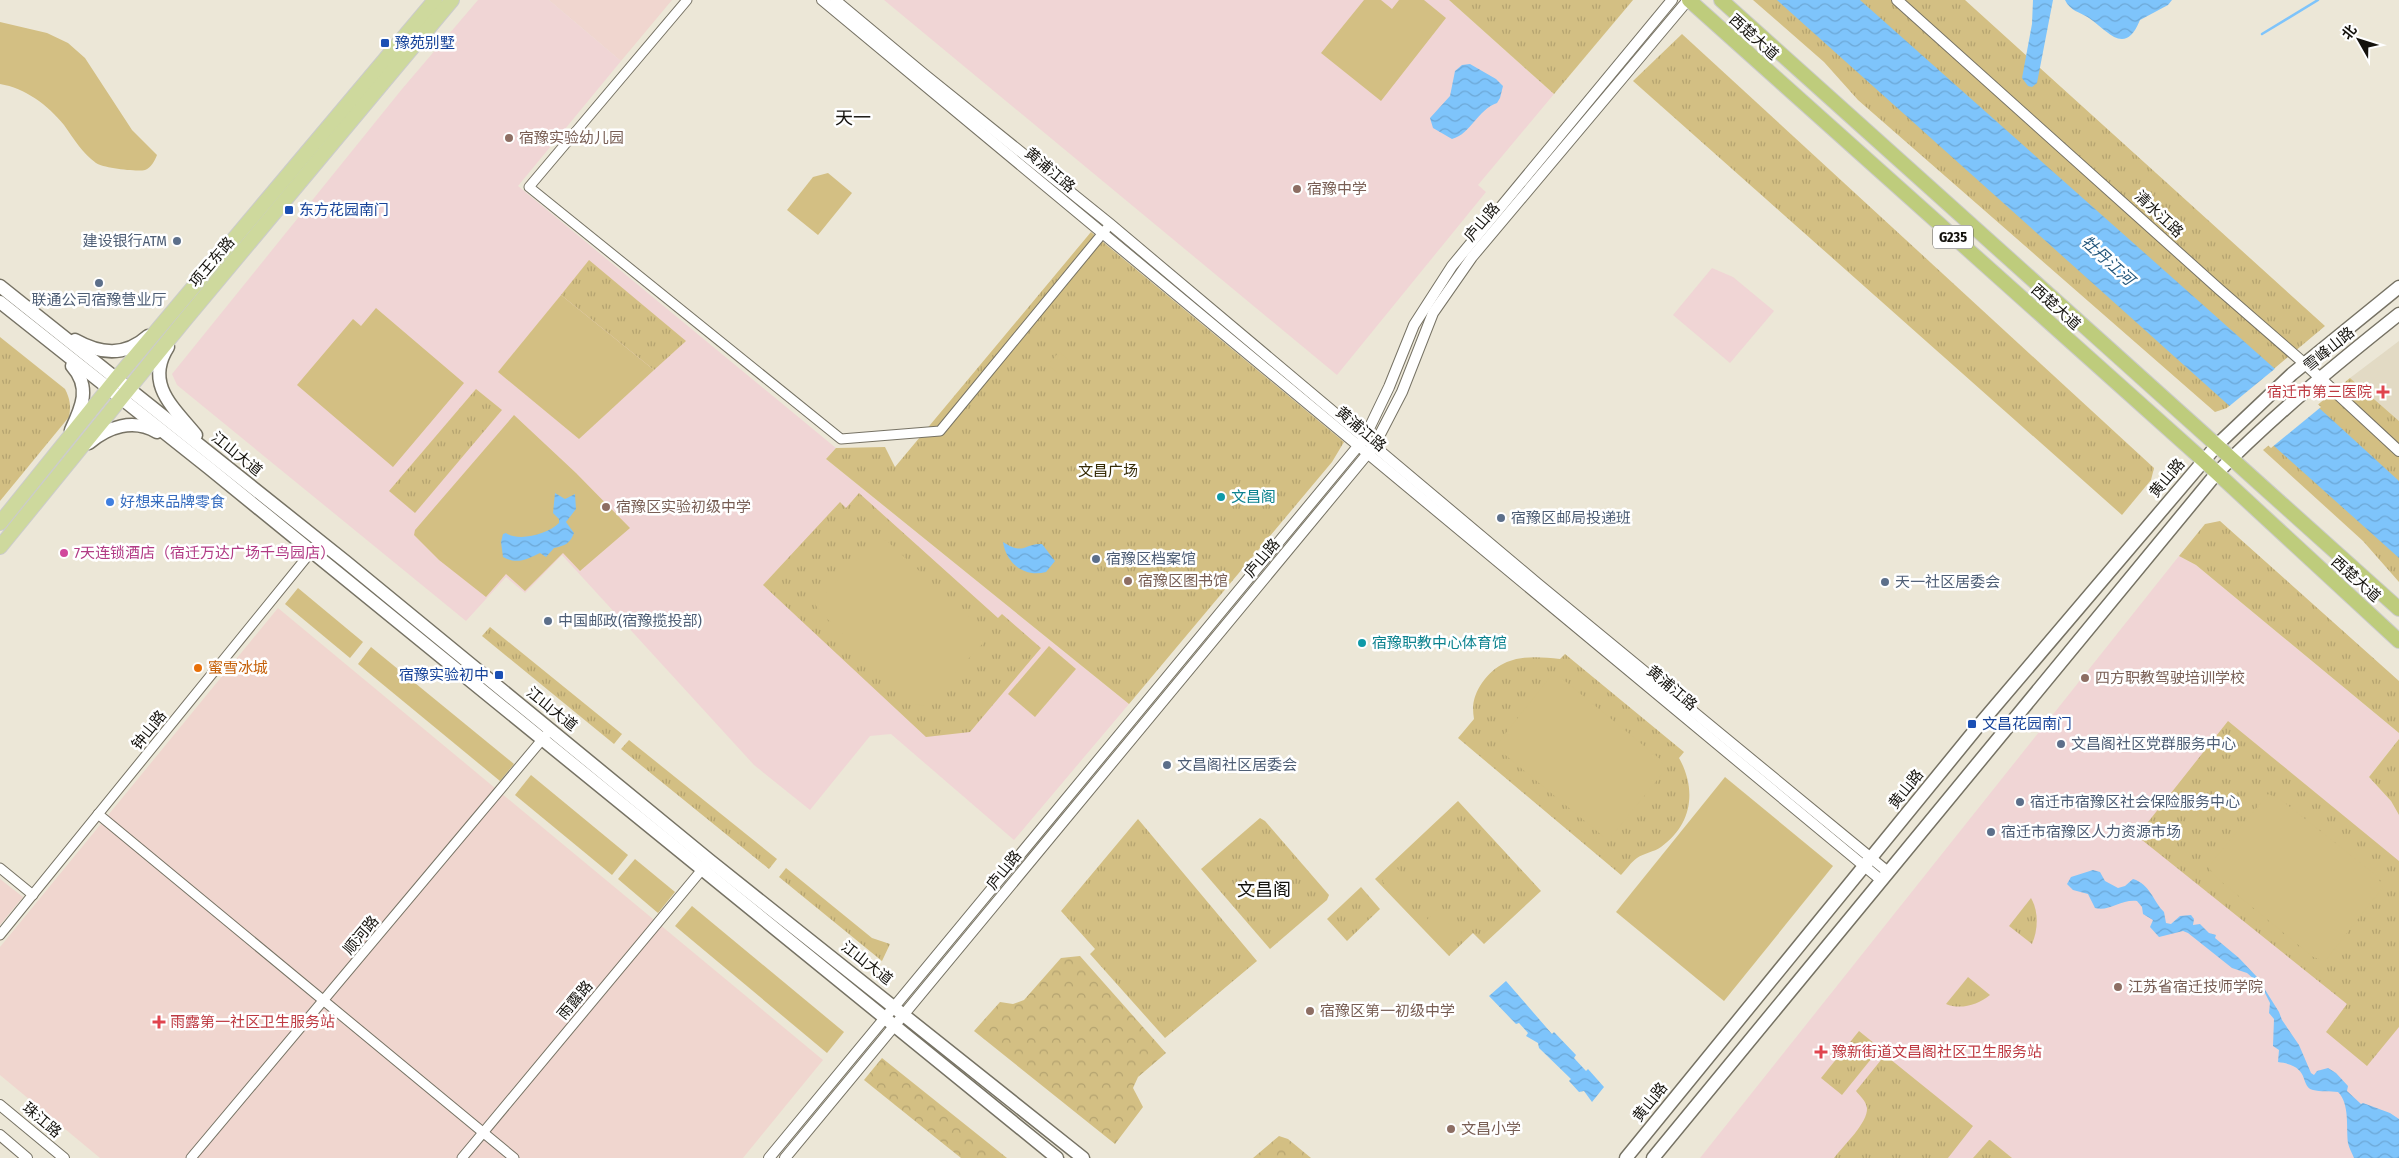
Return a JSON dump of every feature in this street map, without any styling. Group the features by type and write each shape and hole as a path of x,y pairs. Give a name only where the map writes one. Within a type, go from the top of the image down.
{"highway":[{"name":"西楚大道","path":"1688,0 2204,460 2216,474 2399,641"},
{"name":"西楚大道","path":"1721,0 2218,444"},
{"name":"G235","path":"2218,444 2232,459"},
{"name":"西楚大道","path":"2232,459 2399,609"}],"main road":[{"name":"项王东路","path":"0,524 125,394 179,317 435,0"},
{"name":"项王东路","path":"0,547 68,452 112,384 179,317 452,0"},
{"name":"江山大道","path":"0,286 46,331 212,463 320,541 710,860 1083,1158"},
{"name":"雪峰山路","path":"2218,444 2292,374 2399,287"},
{"name":"江山大道","path":"0,302 46,331"},
{"name":"雪峰山路","path":"2216,474 2255,435 2307,388 2399,314"},
{"path":"46,331 101,351 112,352 128,349 179,317"},
{"path":"179,317 160,362 158,377 168,401 212,463"},
{"path":"46,331 75,369 81,379 85,393 68,452"},
{"path":"68,452 99,435 128,424 139,425 157,432 212,463"},
{"name":"黄山路","path":"1626,1158 1980,724 2218,444"},
{"name":"江山大道","path":"212,463 312,552 1057,1158"},
{"path":"1653,1158 2216,474"}],"street":[{"path":"687,0 529,187 841,439 940,431 1110,224"},
{"name":"黄浦江路","path":"822,0 1103,234 1371,450 1884,876"},
{"name":"黄浦江路","path":"835,0 1110,224 1361,442"},
{"name":"庐山路","path":"900,1011 1361,442 1389,387 1414,325 1452,266 1672,0"},
{"name":"庐山路","path":"784,1158 890,1023 1371,450 1402,392 1433,313 1472,257 1688,0"},
{"name":"清水江路","path":"1897,0 2305,364 2399,451"},
{"name":"钟山路","path":"0,935 320,541"},
{"name":"顺河路","path":"192,1158 551,730"},
{"path":"98,814 514,1158"},
{"name":"雨露路","path":"462,1158 710,860"},
{"path":"0,868 33,895"},
{"name":"庐山路","path":"769,1158 890,1023"},
{"name":"珠江路","path":"0,1105 64,1158"},
{"path":"0,1135 27,1158"}],"shaded area":[{"name":"宿豫区实验初级中学","path":"478,0 549,0 621,61 518,186 836,448 826,459 1129,704 1014,840 891,734 870,736 810,810 754,765 562,555 525,593 506,577 466,621 177,385 172,374 402,89"},
{"path":"549,0 672,0 621,61"},
{"name":"宿豫中学","path":"884,0 1449,0 1554,94 1478,185 1486,192 1337,375"},
{"path":"1712,268 1733,277 1774,311 1730,363 1673,315"},
{"name":"宿迁市第三医院","path":"2399,341 2399,421 2350,378"},
{"name":"江苏省宿迁技师学院","path":"2179,556 2196,565 2399,733 2399,739 2369,777 2391,801 2399,815 2399,1158 1700,1158"},
{"path":"278,608 823,1060 743,1158 100,1158 0,1075 0,947"},
{"path":"0,879 23,897 0,925"}],"green space":[{"path":"1364,0 1381,0 1392,9 1399,0 1424,0 1446,18 1381,101 1321,53"},
{"path":"1449,0 1633,0 1554,94"},
{"path":"1753,0 1965,0 2325,326 2227,408 2215,412 1858,100 1824,62"},
{"path":"0,22 47,33 68,43 85,58 132,130 157,155 151,166 145,170 135,170 112,168 96,163 82,150 58,118 43,104 27,93 0,84"},
{"path":"1682,34 2154,468 2151,480 2122,515 1633,81"},
{"path":"828,173 852,193 818,235 787,210 813,177"},
{"name":"文昌广场","path":"1091,232 1344,442 1332,462 1129,704 826,459 836,448 885,447 895,467"},
{"path":"589,260 686,341 654,370 561,295"},
{"path":"561,295 654,370 579,439 498,372"},
{"path":"376,308 464,383 393,467 297,385 353,319 361,326"},
{"path":"0,337 65,389 70,406 69,417 0,501"},
{"path":"1059,352 1070,361 1059,374 1048,365"},
{"path":"2350,378 2399,421 2399,582 2363,541 2263,450"},
{"path":"476,389 502,410 415,513 389,491"},
{"path":"514,415 576,473 630,528 580,571 563,553 525,591 506,574 486,597 439,560 414,535 415,530"},
{"path":"859,493 998,618 1002,614 1041,648 970,732 926,737 763,585 840,502 846,508"},
{"path":"2220,521 2399,681 2399,733 2196,565 2179,556 2205,524"},
{"path":"879,537 888,542 989,637 924,706 915,704 821,613 815,604"},
{"path":"298,588 363,642 350,658 285,604"},
{"path":"490,627 622,734 614,744 482,636"},
{"path":"1049,646 1076,669 1035,717 1008,694"},
{"path":"371,647 514,764 500,781 358,664"},
{"path":"1565,654 1684,752 1679,758 1688,782 1688,806 1685,818 1671,838 1661,847 1637,858 1621,875 1458,738 1474,719 1474,702 1480,686 1496,668 1515,659 1536,657 1560,659"},
{"path":"1551,676 1560,677 1660,759 1666,769 1611,837 1604,837 1503,753 1497,744"},
{"path":"2228,721 2399,861 2399,1027 2367,1066 2326,1032 2347,1004 2137,836"},
{"path":"2399,739 2399,815 2391,801 2369,777"},
{"path":"629,740 777,859 769,869 621,749"},
{"path":"531,775 628,855 612,875 515,795"},
{"path":"1725,777 1833,866 1724,1001 1616,912"},
{"path":"2268,794 2280,799 2377,876 2383,887 2325,961 2313,957 2218,879 2208,867"},
{"path":"1458,801 1541,891 1484,944 1473,933 1449,956 1375,879"},
{"path":"1260,818 1265,821 1329,895 1327,900 1270,949 1201,869"},
{"path":"1138,819 1257,961 1165,1038 1090,954 1095,949 1061,911"},
{"path":"635,859 675,892 658,913 618,879"},
{"path":"786,868 872,938 890,944 882,961 779,877"},
{"path":"1397,868 1423,895 1408,909 1382,881"},
{"path":"1361,887 1380,909 1347,941 1327,919"},
{"path":"2031,898 2034,903 2037,921 2036,933 2032,944 2009,926"},
{"path":"692,906 844,1032 827,1053 675,926"},
{"path":"1436,910 1462,938 1449,951 1423,924"},
{"path":"1080,956 1166,1053 1138,1077 1133,1088 1143,1107 1115,1144 974,1031 1000,1002 1013,1004 1024,1000 1061,958"},
{"path":"1968,977 1990,995 1969,1006 1957,1007 1946,1004"},
{"path":"1859,1031 1880,1048 1842,1095 1821,1078"},
{"path":"1885,1055 1973,1126 1948,1158 1834,1158 1864,1120 1867,1108 1863,1099 1856,1091"},
{"path":"882,1058 1007,1158 961,1158 864,1080"},
{"path":"1279,1136 1288,1139 1311,1158 1253,1158"},
{"path":"1990,1140 2012,1158 1973,1158"}],"water":[{"name":"牡丹江河","path":"1777,0 1860,0 2328,416 2399,481 2399,558"},
{"path":"2033,0 2053,0 2037,83 2032,87 2028,86 2022,78 2032,24"},
{"path":"2065,0 2172,0 2168,5 2140,20 2134,31 2128,37 2122,39 2116,38 2089,18 2072,9"},
{"path":"1470,64 1496,79 1503,86 1497,103 1484,111 1459,136 1452,139 1433,128 1430,118 1450,96 1455,71 1462,65"},
{"path":"555,493 565,499 575,494 576,509 566,522 574,533 571,540 564,545 554,548 546,557 540,553 526,559 513,561 503,557 501,542 503,534 506,533 518,537 533,536 559,523 559,519 553,513"},
{"path":"1003,542 1020,549 1042,544 1055,561 1046,572 1030,573 1024,571 1012,562"},
{"path":"2093,870 2100,872 2105,881 2118,888 2125,886 2133,879 2139,881 2164,912 2166,923 2171,924 2180,916 2191,915 2194,919 2193,925 2200,924 2209,933 2216,935 2215,938 2239,958 2257,977 2299,1045 2311,1073 2314,1075 2317,1071 2328,1068 2336,1073 2348,1086 2347,1091 2361,1104 2363,1103 2390,1113 2399,1119 2399,1158 2354,1158 2348,1143 2347,1116 2342,1097 2338,1092 2319,1091 2309,1088 2303,1076 2296,1068 2289,1064 2278,1062 2279,1050 2273,1046 2274,1019 2269,1013 2270,1003 2261,985 2247,973 2232,968 2188,933 2183,931 2159,937 2150,927 2153,920 2143,914 2142,907 2137,901 2100,909 2095,908 2088,894 2073,890 2067,884 2071,877"},
{"path":"1506,981 1552,1034 1554,1032 1576,1055 1574,1058 1586,1071 1588,1069 1604,1087 1592,1102 1584,1091 1579,1092 1569,1081 1571,1079 1539,1048 1538,1043 1526,1036 1528,1033 1519,1023 1516,1024 1489,996"}],"pier":[{"path":"2277,367 2321,407 2271,448 2227,408"}],"waterway":[{"path":"2262,34 2318,0"}],"place":[{"name":"豫苑别墅","path":"385,43"},
{"name":"宿豫实验幼儿园","path":"509,138"},
{"name":"宿豫中学","path":"1297,189"},
{"name":"东方花园南门","path":"289,210"},
{"name":"建设银行ATM","path":"177,241"},
{"name":"联通公司宿豫营业厅","path":"99,283"},
{"name":"宿迁市第三医院","path":"2383,392"},
{"name":"文昌阁","path":"1221,497"},
{"name":"好想来品牌零食","path":"110,502"},
{"name":"宿豫区实验初级中学","path":"606,507"},
{"name":"宿豫区邮局投递班","path":"1501,518"},
{"name":"7天连锁酒店（宿迁万达广场千鸟园店）","path":"64,553"},
{"name":"宿豫区档案馆","path":"1096,559"},
{"name":"宿豫区图书馆","path":"1128,581"},
{"name":"天一社区居委会","path":"1885,582"},
{"name":"中国邮政(宿豫揽投部)","path":"548,621"},
{"name":"宿豫职教中心体育馆","path":"1362,643"},
{"name":"蜜雪冰城","path":"198,668"},
{"name":"宿豫实验初中","path":"499,675"},
{"name":"四方职教驾驶培训学校","path":"2085,678"},
{"name":"文昌花园南门","path":"1972,724"},
{"name":"文昌阁社区党群服务中心","path":"2061,744"},
{"name":"文昌阁社区居委会","path":"1167,765"},
{"name":"宿迁市宿豫区社会保险服务中心","path":"2020,802"},
{"name":"宿迁市宿豫区人力资源市场","path":"1991,832"},
{"name":"江苏省宿迁技师学院","path":"2118,987"},
{"name":"宿豫区第一初级中学","path":"1310,1011"},
{"name":"雨露第一社区卫生服务站","path":"159,1022"},
{"name":"豫新街道文昌阁社区卫生服务站","path":"1821,1052"},
{"name":"文昌小学","path":"1451,1129"}],"district":[{"name":"天一","path":"853,118"},
{"name":"文昌阁","path":"1264,890"}]}
